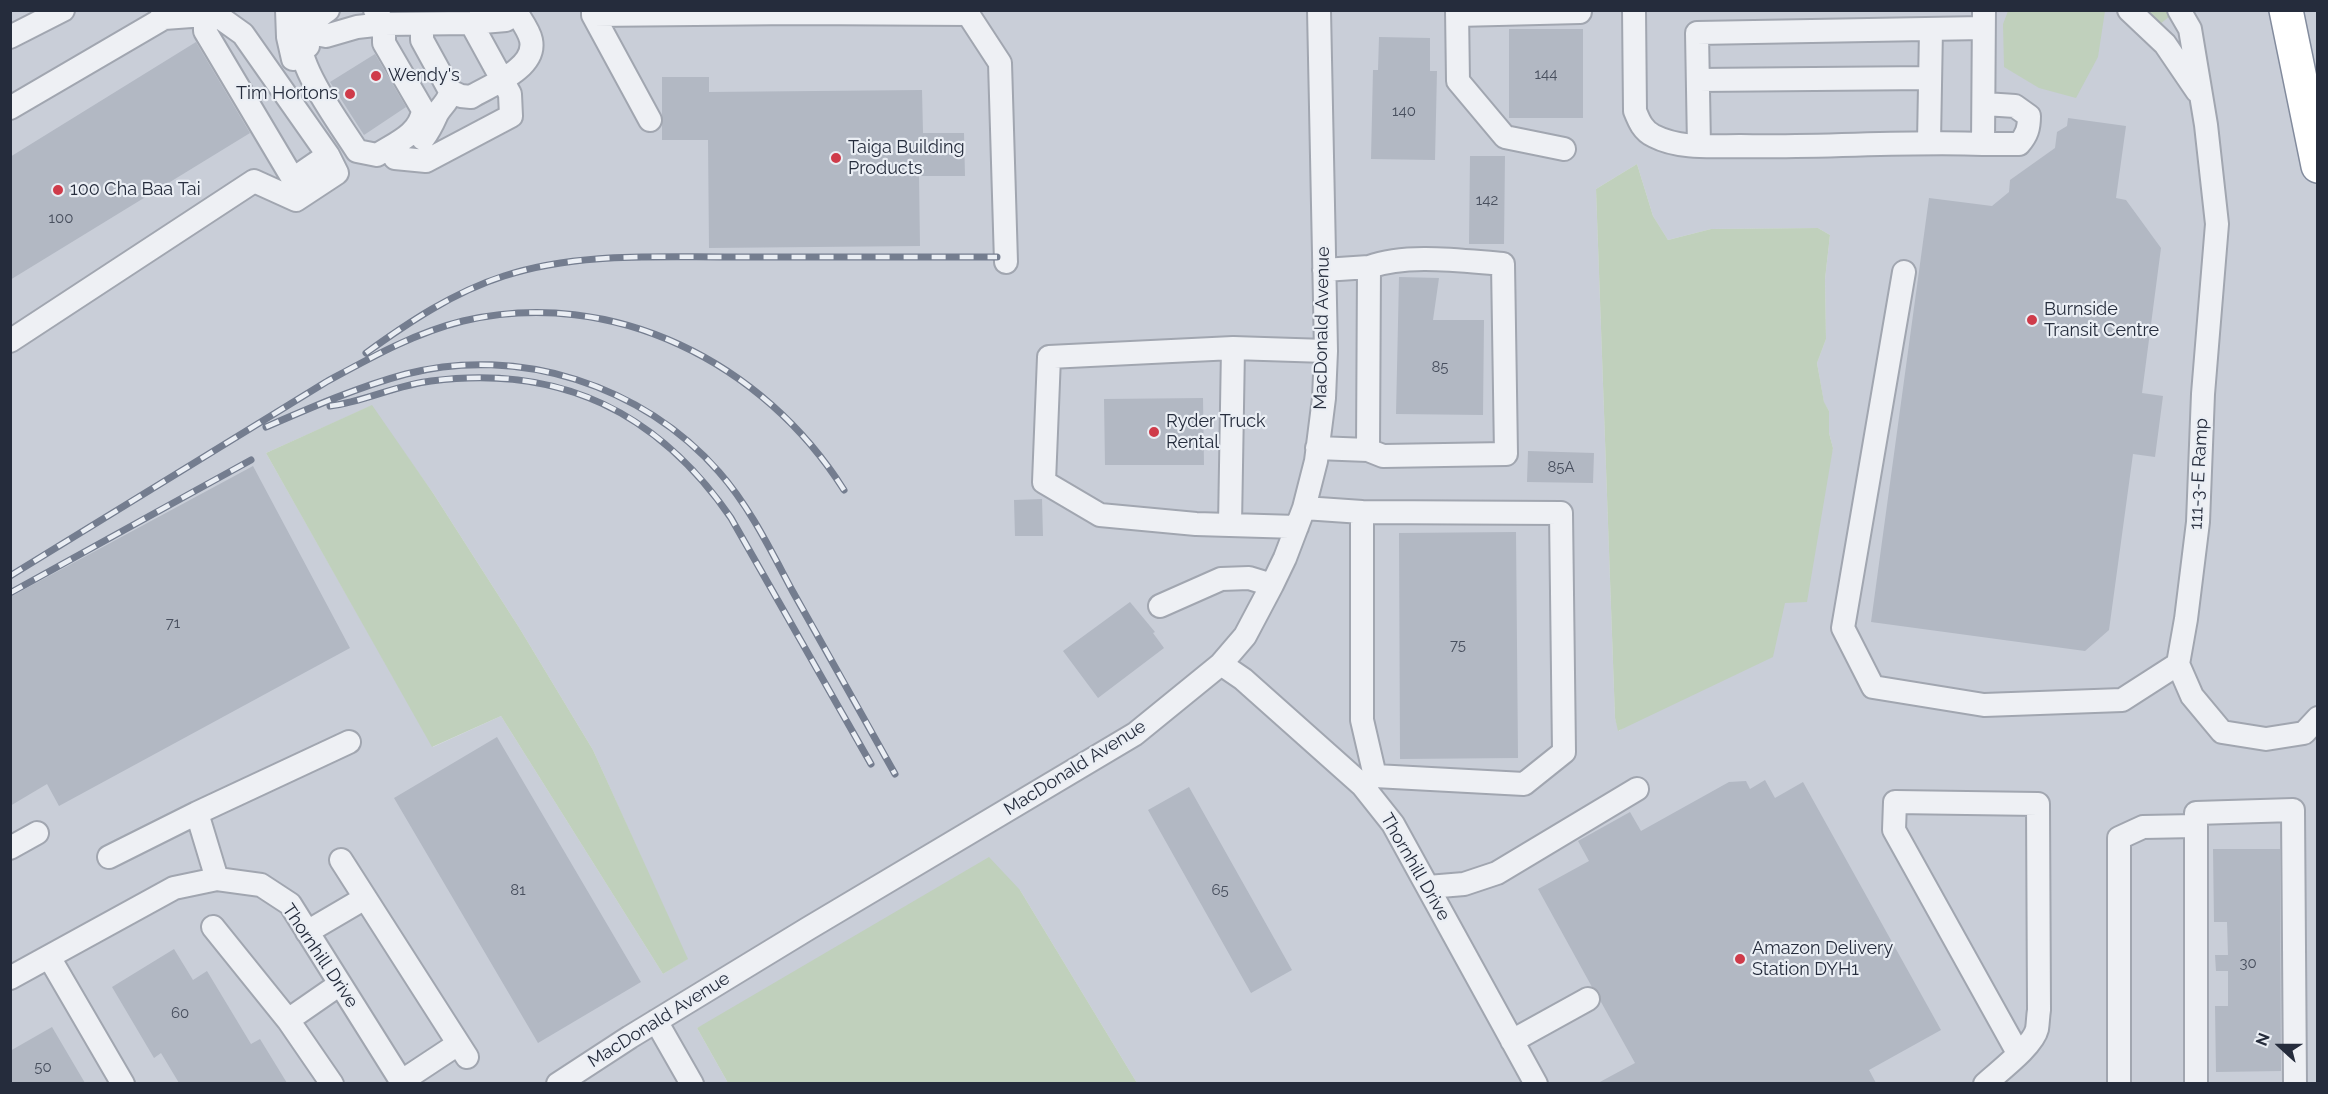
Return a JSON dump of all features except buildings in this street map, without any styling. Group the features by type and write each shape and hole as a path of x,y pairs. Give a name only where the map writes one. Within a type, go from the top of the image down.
{"highway":[{"path":"2286,10 2318,166"}],"street":[{"path":"10,37 63,10"},
{"path":"288,10 288,37 299,75 342,150"},
{"path":"301,10 303,23 317,34"},
{"path":"317,34 319,16 328,10"},
{"path":"10,341 254,181 296,200 337,173 342,150 304,61 300,40 317,34 357,27 380,17 422,24 471,23 506,20 515,10 531,39 531,53 524,65 471,97 450,91"},
{"name":"MacDonald Avenue","path":"558,1083 656,1021 1135,734 1221,664 1245,636 1272,585 1300,517 1317,448 1324,398 1326,351 1319,10"},
{"path":"1634,10 1635,111 1641,124 1652,135 1670,142 1698,146 1777,147 1929,142 2019,144 2026,135 2029,116 2016,106 1985,104"},
{"path":"2129,10 2165,44 2202,99"},
{"name":"111-3-E Ramp","path":"2178,664 2198,522 2203,394 2217,224 2202,99 2190,29 2180,10"},
{"path":"1564,149 1505,137 1458,81 1457,13 1580,12"},
{"path":"650,120 593,13 968,14 1000,63 1006,262"},
{"path":"10,108 163,14 206,15 222,19 243,34 355,165 365,169 386,164 426,161 511,116 510,94 471,23"},
{"path":"206,15 205,31 293,179 342,150 376,155 416,130 421,122 423,110 384,43 380,17"},
{"path":"1698,146 1697,33 1931,29 1983,19 1985,104 1983,144"},
{"path":"386,164 423,139 431,128 436,114 449,99 450,91 422,40 422,24"},
{"path":"1929,142 1931,29"},
{"path":"1698,80 1930,78"},
{"path":"1317,448 1368,450 1383,456 1506,454 1503,264 1388,260 1369,267 1324,270"},
{"path":"1368,450 1369,267"},
{"path":"1904,272 1843,628 1874,687 1984,705 2122,700 2178,664 2192,696 2222,732 2266,739 2304,733 2318,718"},
{"path":"1326,351 1233,348 1049,357 1044,482 1100,515 1196,524 1230,525 1362,512 1561,513 1564,752 1524,784 1368,780 1362,720 1362,512"},
{"path":"1230,525 1233,348"},
{"path":"1160,606 1221,579 1250,579 1272,585"},
{"name":"Thornhill Drive","path":"1221,664 1243,679 1368,780 1536,1083"},
{"path":"109,857 349,742"},
{"path":"1428,887 1464,884 1497,873 1637,789"},
{"path":"1985,1083 2018,1053 2032,1040 2037,1030 2039,1010 2038,804 1895,802 1894,830 2018,1053"},
{"path":"2196,1083 2196,813 2293,810 2295,1083"},
{"path":"197,813 218,879"},
{"path":"2119,1083 2119,838 2142,827 2195,826"},
{"path":"10,848 36,833"},
{"path":"341,860 463,1050 402,1082"},
{"name":"Thornhill Drive","path":"11,976 174,888 218,879 261,885 290,904 402,1082"},
{"path":"308,932 365,898"},
{"path":"213,927 288,1020 332,1083"},
{"path":"49,957 123,1083"},
{"path":"288,1020 340,984"},
{"path":"1512,1041 1588,999"},
{"path":"656,1021 692,1083"}],"shaded area":[{"path":"10,11 2317,11 2317,1083 1137,1083 1020,890 697,1028 728,1083 11,1083","holes":["1637,164 1653,216 1668,240 1711,229 1818,228 1830,235 1825,279 1826,339 1817,363 1824,403 1829,411 1829,433 1833,448 1785,602 1619,731 1615,718 1596,189","371,406 433,493 520,629 593,750 687,959 663,974 501,716 433,747 266,453"]}],"green space":[{"path":"2008,11 2105,11 2098,57 2076,98 2039,88 2004,67 2003,24"},
{"path":"2145,11 2170,11 2171,15 2159,25"},
{"path":"1637,164 1653,216 1668,240 1711,229 1818,228 1830,235 1825,279 1826,339 1817,363 1824,402 1829,411 1829,433 1833,448 1807,602 1785,603 1773,657 1618,731 1615,718 1596,189"},
{"path":"372,405 433,493 520,629 593,750 688,959 663,974 501,716 432,747 266,453"},
{"path":"989,857 1020,890 1137,1083 728,1083 697,1028"}],"railway":[{"path":"366,353 415,319 467,290 504,276 558,263 641,257 997,257"},
{"path":"10,576 326,382 376,355 445,326 463,321 519,313 575,315 628,326 680,345 728,371 772,405 811,445 844,490"},
{"path":"266,427 370,385 406,374 448,366 491,365 534,369 576,380 616,395 654,416 688,442 719,472 741,500 895,774"},
{"path":"330,406 431,381 478,378 522,380 563,389 602,403 638,424 671,449 702,481 731,518 871,764"},
{"path":"10,593 251,460"}],"place":[{"name":"Wendy's","path":"376,76"},
{"name":"Tim Hortons","path":"350,94"},
{"name":"Taiga Building Products","path":"836,158"},
{"name":"100 Cha Baa Tai","path":"58,190"},
{"name":"Burnside Transit Centre","path":"2032,320"},
{"name":"Ryder Truck Rental","path":"1154,432"},
{"name":"Amazon Delivery Station DYH1","path":"1740,959"}]}
